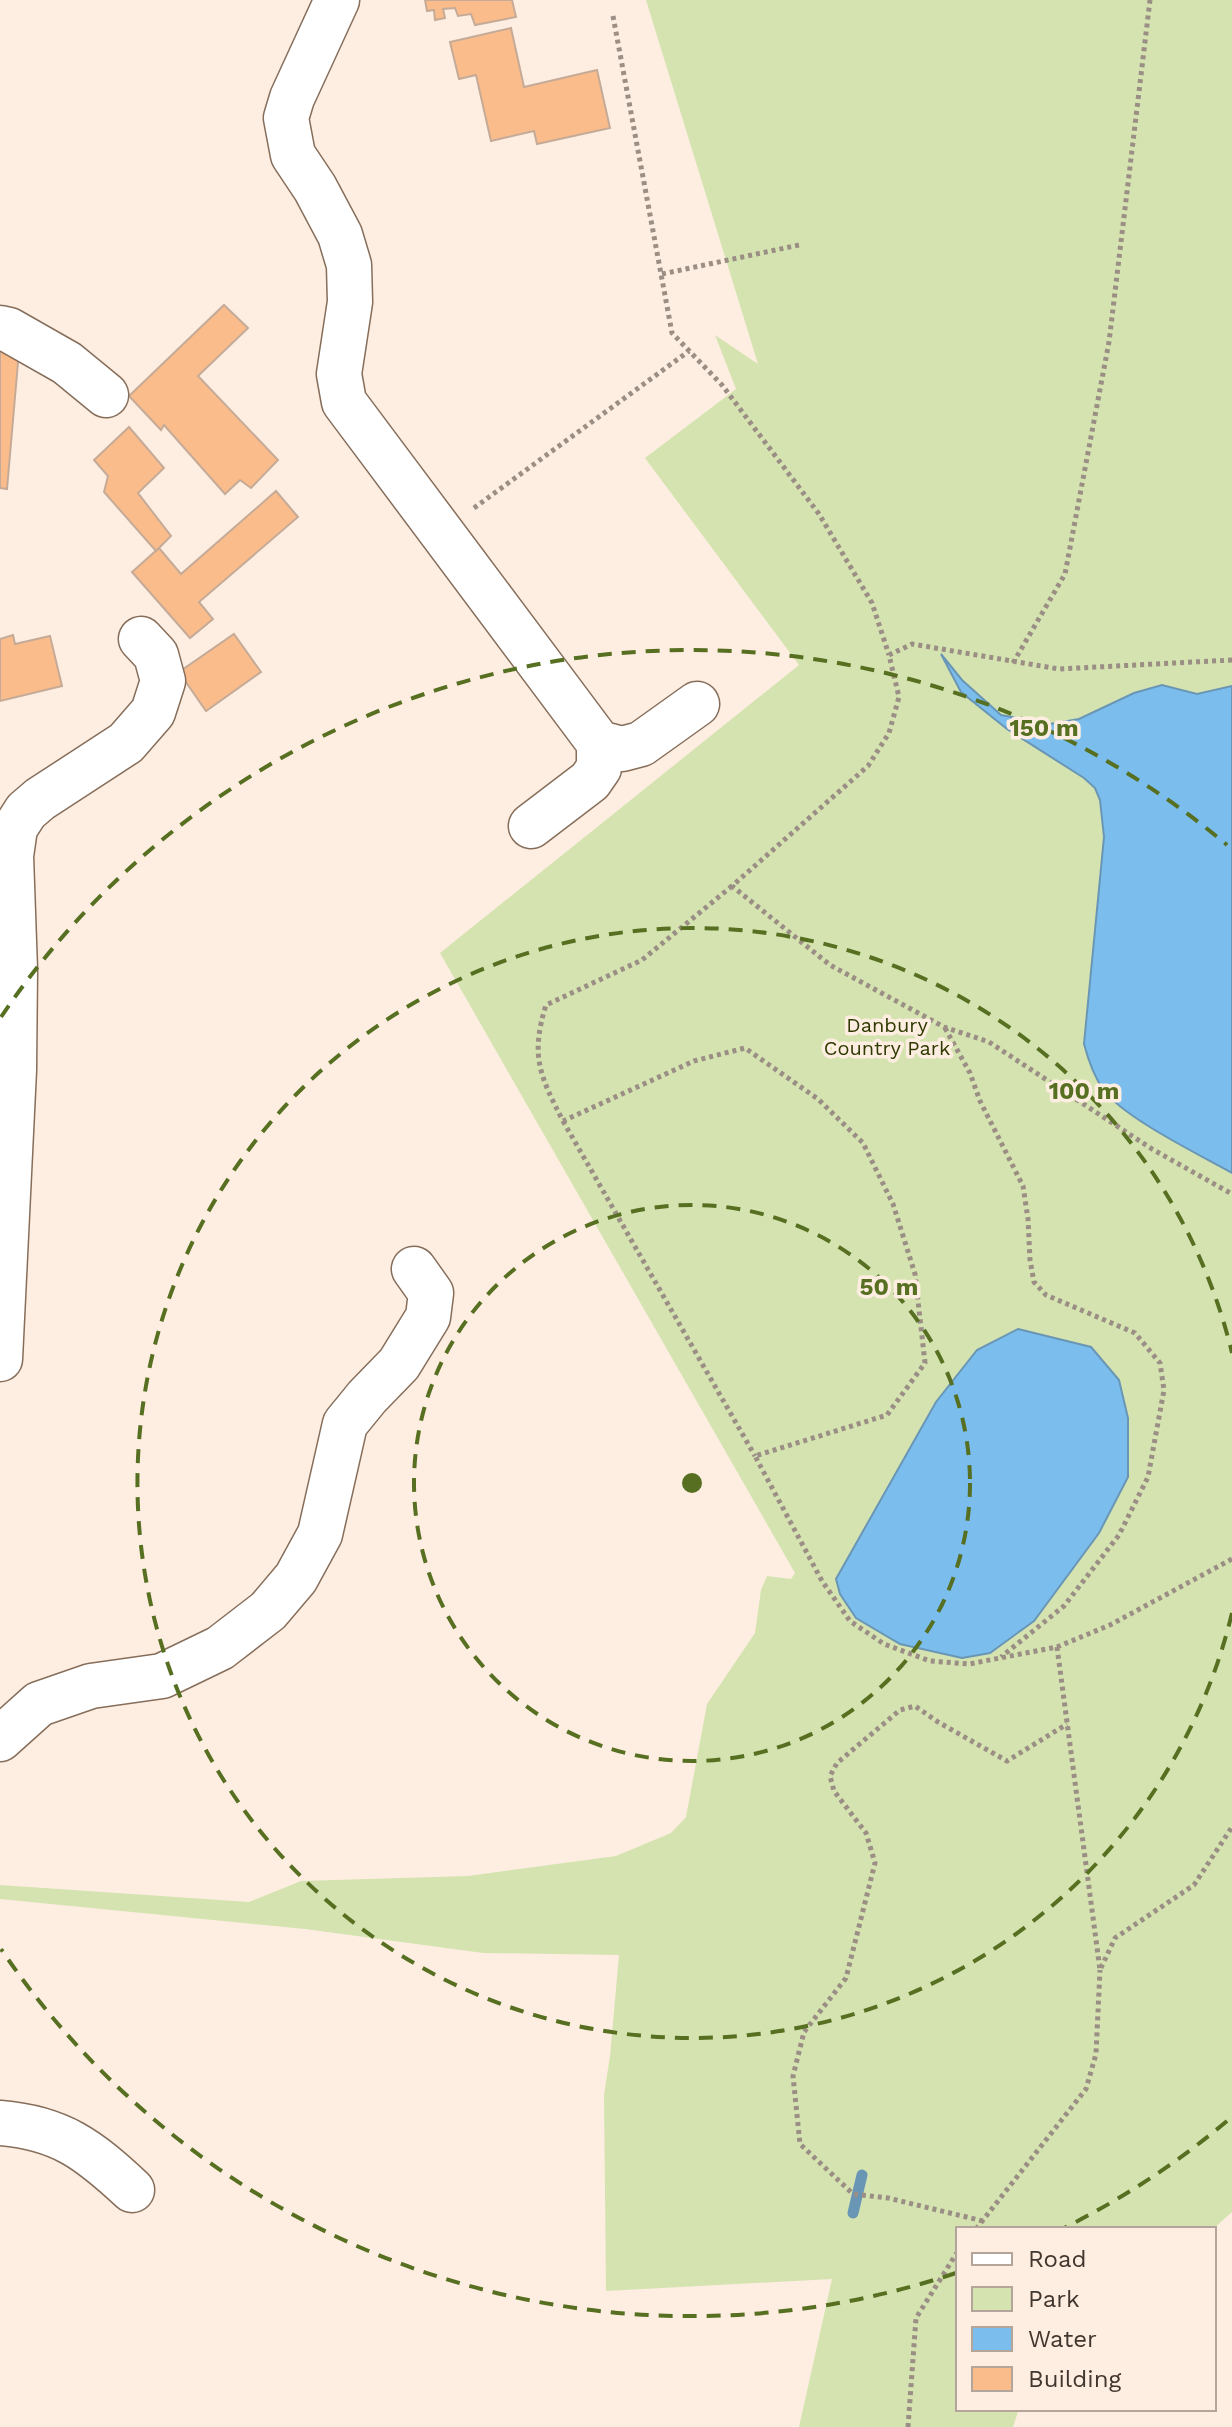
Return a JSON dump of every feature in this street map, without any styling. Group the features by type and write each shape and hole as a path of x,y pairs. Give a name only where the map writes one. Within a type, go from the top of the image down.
{"lane":[{"path":"337,0 292,98 286,118 293,155 340,235 349,265 350,302 339,374 344,402 599,743 599,768 590,781 531,826"},
{"path":"0,328 67,363 106,395"},
{"path":"0,1359 14,1070 15,970 11,856 15,828 26,811 40,799 126,743 153,712 163,681 156,655 141,639"},
{"path":"599,743 622,749 641,744 697,704"},
{"path":"0,1739 39,1704 91,1686 162,1676 220,1648 268,1611 296,1578 320,1534 345,1424 399,1364 428,1317 431,1293 414,1269"},
{"path":"0,2123 22,2125 70,2140 98,2159 132,2190"}],"path":[{"path":"1013,663 1065,574 1109,342 1150,0"},
{"path":"613,16 672,333 722,385 819,514 872,603 899,697 889,733 868,766 732,886 642,960 546,1005 537,1034 542,1080 755,1456 822,1581 850,1621 884,1644 930,1661 969,1664 1057,1647 1110,1625 1232,1559"},
{"path":"662,274 799,245"},
{"path":"441,532 689,351"},
{"path":"889,655 912,644 1059,669 1232,660"},
{"path":"732,886 830,965 944,1027 989,1042 1152,1149 1232,1194"},
{"path":"944,1027 970,1073 980,1101 1023,1186 1034,1282 1046,1295 1135,1333 1160,1363 1164,1390 1148,1477 1119,1535 1064,1606 1000,1658"},
{"path":"563,1121 694,1061 745,1048 818,1099 863,1143 893,1204 915,1274 925,1363 887,1415 755,1456"},
{"path":"978,2227 1086,2089 1096,2054 1100,1970 1057,1647"},
{"path":"983,2221 888,2198 853,2194 800,2144 793,2076 804,2032 846,1978 875,1863 866,1833 834,1791 830,1776 837,1763 900,1710 915,1706 1007,1761 1067,1724"},
{"path":"1100,1970 1115,1938 1194,1885 1232,1827"},
{"path":"908,2427 916,2318 956,2254"}],"green space":[{"name":"Danbury Country Park","path":"646,0 1232,0 1232,2212 1215,2227 956,2227 956,2411 1018,2411 1013,2427 799,2427 832,2279 606,2291 604,2095 619,1955 483,1953 305,1929 0,1899 0,1885 249,1902 301,1881 468,1876 616,1856 671,1833 686,1817 707,1704 755,1633 761,1590 767,1576 791,1579 795,1573 440,953 799,665 645,458 736,389 715,335 758,364"}],"water":[{"path":"941,654 962,680 1001,715 1050,724 1079,719 1134,693 1162,685 1197,694 1232,686 1232,1173 1127,1111 1113,1100 1096,1078 1084,1044 1104,837 1100,800 1095,788 1084,778 1007,729 961,692"},
{"path":"1018,1329 1091,1347 1119,1380 1128,1418 1128,1477 1099,1533 1034,1621 990,1653 962,1658 900,1644 856,1618 840,1594 836,1579 936,1402 977,1350"}],"building":[{"path":"425,0 512,0 516,17 475,25 471,14 458,16 455,8 443,9 445,18 435,20 434,10 427,11"},
{"path":"511,28 524,87 597,70 610,128 537,144 534,131 491,141 476,75 459,79 450,42"},
{"path":"224,305 248,328 198,376 278,460 251,488 240,480 225,494 164,425 161,430 129,396"},
{"path":"0,350 19,351 7,489 0,488"},
{"path":"129,427 164,468 138,493 171,536 156,551 104,492 108,476 94,460"},
{"path":"276,491 298,517 199,602 213,619 190,638 132,572 159,548 181,574"},
{"path":"234,634 261,672 206,711 179,672"},
{"path":"13,635 15,644 50,636 62,686 0,701 0,639"}],"waterway":[{"path":"853,2213 862,2175"}]}
